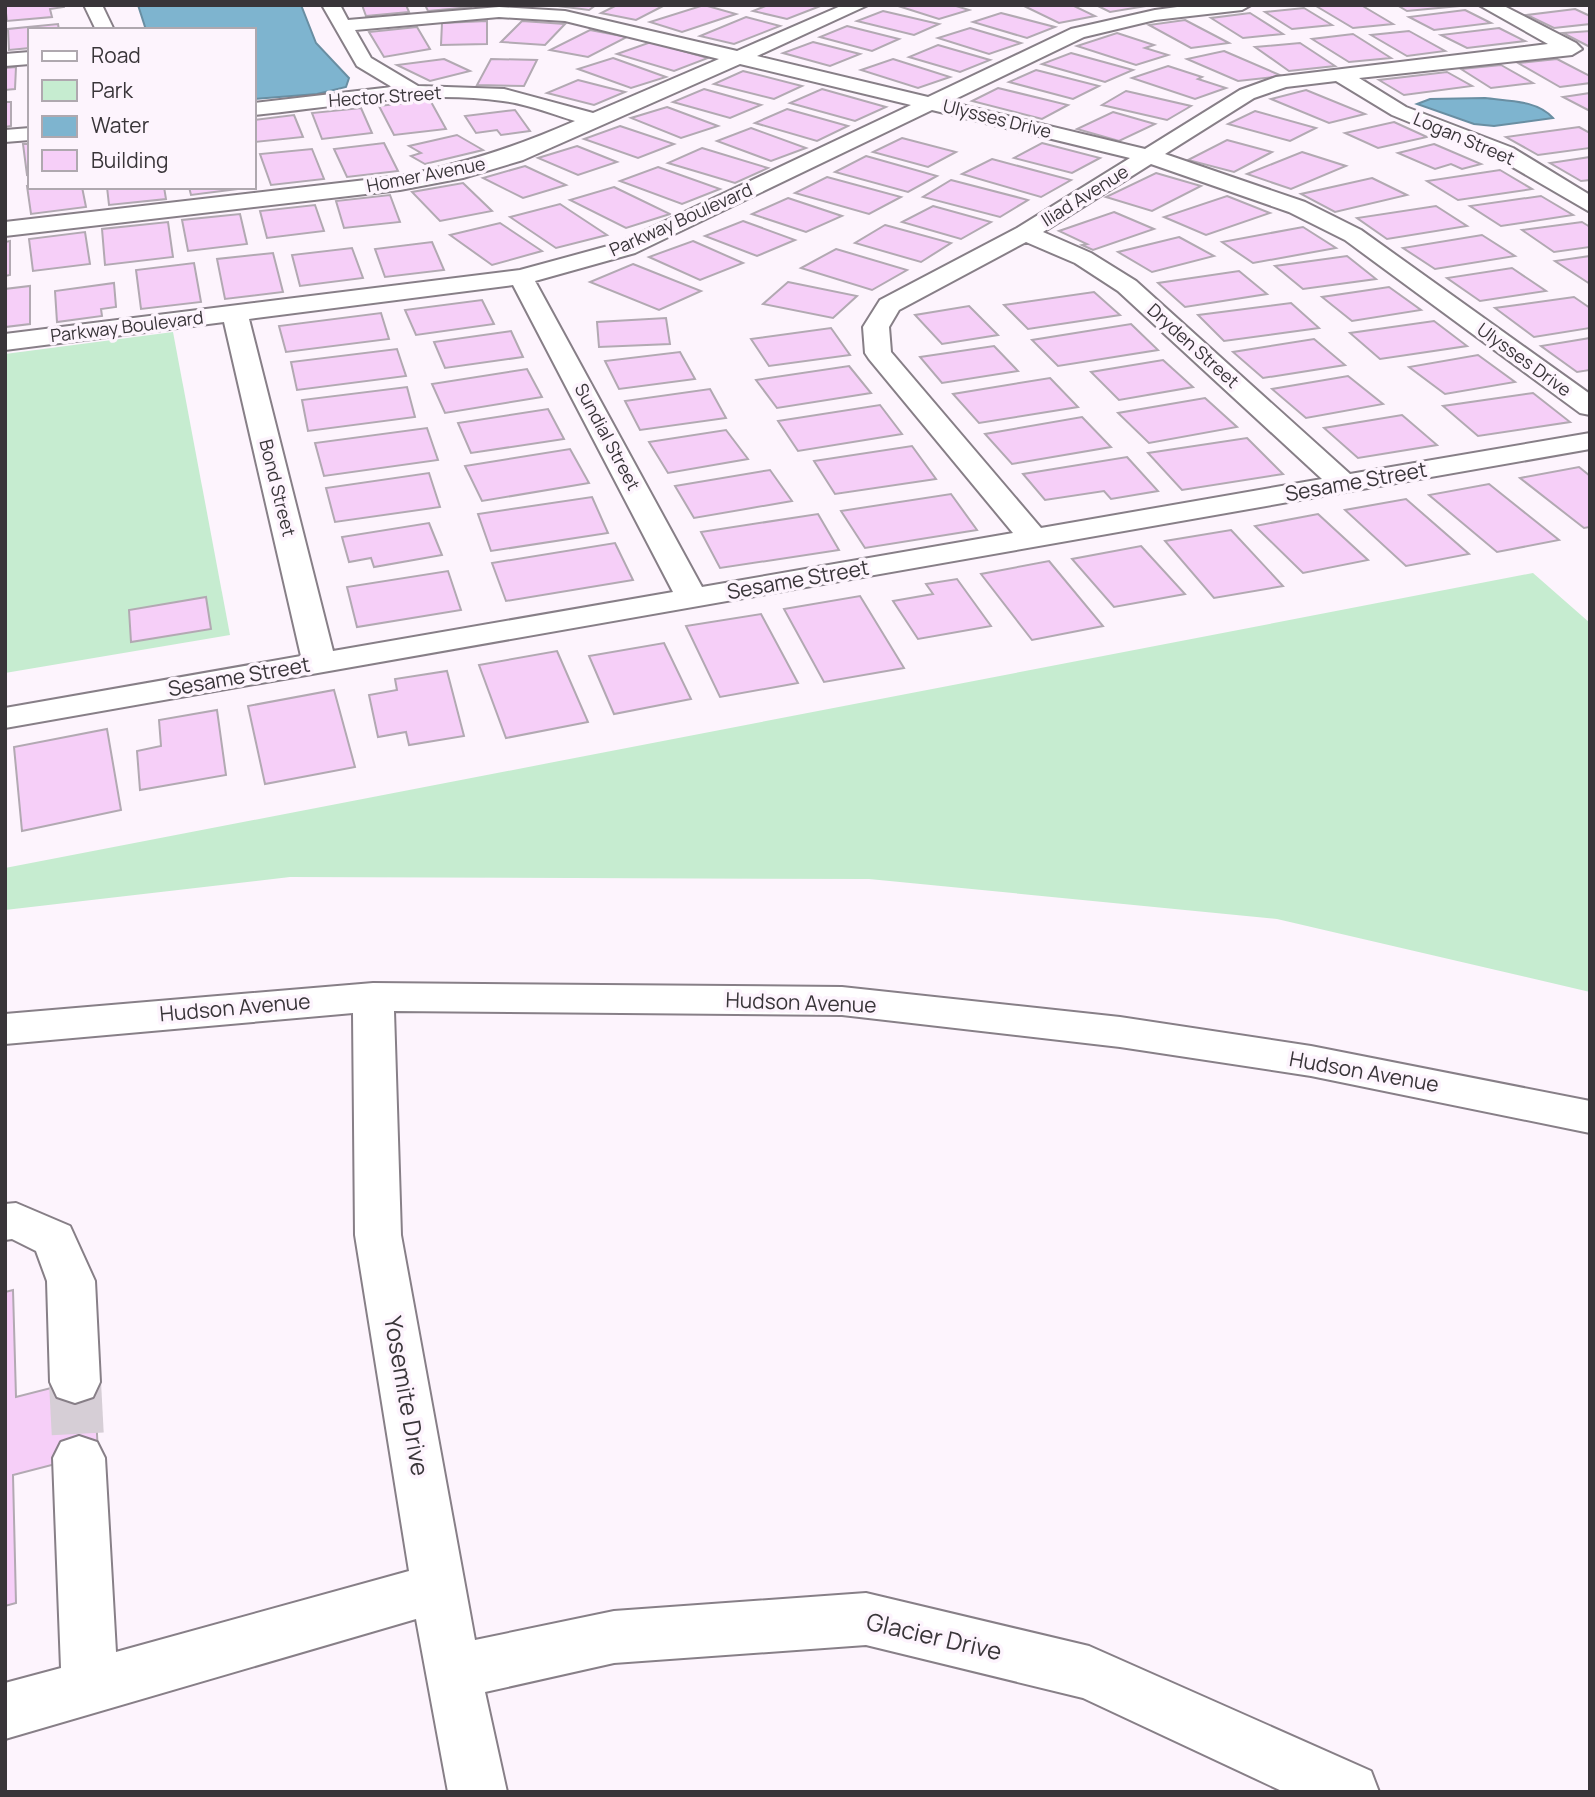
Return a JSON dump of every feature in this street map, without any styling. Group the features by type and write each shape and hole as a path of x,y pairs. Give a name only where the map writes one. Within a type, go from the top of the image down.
{"street":[{"path":"93,5 104,28"},
{"path":"330,5 364,62 415,92"},
{"name":"Homer Avenue","path":"5,229 400,183 463,171 515,155 859,5"},
{"name":"Parkway Boulevard","path":"5,342 521,277 627,248 1078,33 1155,15 1242,5"},
{"path":"1488,5 1590,58"},
{"name":"Ulysses Drive","path":"341,26 499,12 565,16 1149,156 1297,206 1353,235 1590,407"},
{"name":"Iliad Avenue","path":"1033,538 878,353 876,327 889,305 1025,233 1247,94 1283,81 1569,47"},
{"path":"5,60 28,58"},
{"name":"Logan Street","path":"1338,74 1399,111 1505,153 1590,205"},
{"name":"Hector Street","path":"256,109 415,92 505,95 596,121"},
{"path":"5,136 28,134"},
{"name":"Dryden Street","path":"1025,233 1083,258 1127,286 1344,484"},
{"name":"Sundial Street","path":"521,277 692,598"},
{"name":"Bond Street","path":"235,313 319,663"},
{"name":"Sesame Street","path":"5,718 1590,441"},
{"name":"Hudson Avenue","path":"5,1029 373,996 842,1001 1121,1032 1256,1053 1534,1103 1590,1117"},
{"name":"Yosemite Drive","path":"373,996 378,1235 453,1672 478,1792"},
{"path":"5,1222 16,1221 54,1240 71,1281 75,1382"},
{"path":"79,1458 90,1687"},
{"path":"5,1711 438,1588"},
{"name":"Glacier Drive","path":"453,1672 614,1637 866,1619 1089,1673 1349,1792"}],"green space":[{"path":"173,332 230,635 5,673 5,354"},
{"path":"1533,573 1590,623 1590,992 1277,919 869,879 290,877 5,910 5,868"}],"water":[{"path":"138,5 301,5 316,43 349,78 346,87 317,94 256,99 256,28 145,28"},
{"path":"1485,98 1531,105 1553,118 1494,126 1474,124 1417,104 1430,99"}],"building":[{"path":"5,5 64,7 50,9 52,17 7,21"},
{"path":"362,5 406,5 409,12 366,16"},
{"path":"425,5 470,5 471,7 428,11"},
{"path":"550,5 596,5 589,10"},
{"path":"617,5 665,5 636,20 601,13"},
{"path":"704,5 736,14 682,32 650,22"},
{"path":"768,5 823,5 787,19 753,11"},
{"path":"895,5 953,5 969,10 939,19"},
{"path":"1022,5 1072,5 1095,16 1059,23"},
{"path":"1096,5 1143,5 1146,6 1110,12"},
{"path":"1361,5 1393,24 1353,28 1316,6"},
{"path":"1397,5 1457,5 1459,6 1407,11"},
{"path":"1304,8 1332,25 1292,29 1265,12"},
{"path":"1575,9 1590,16 1590,24 1554,28 1527,15"},
{"path":"1465,10 1491,23 1434,30 1409,17"},
{"path":"883,11 939,24 914,35 857,21"},
{"path":"1001,13 1055,27 1027,38 973,22"},
{"path":"1250,13 1283,34 1243,38 1211,18"},
{"path":"746,17 780,26 734,44 700,36"},
{"path":"1185,20 1229,43 1191,48 1149,25"},
{"path":"487,21 487,44 441,45 442,23"},
{"path":"522,21 565,24 545,45 501,42"},
{"path":"58,24 59,28 28,28 28,48 9,50 8,29"},
{"path":"847,26 899,39 872,51 820,37"},
{"path":"417,27 430,49 384,57 369,32"},
{"path":"970,28 1021,43 989,54 938,38"},
{"path":"1499,28 1525,41 1467,48 1441,35"},
{"path":"590,30 627,37 588,57 550,50"},
{"path":"1409,31 1445,51 1407,56 1371,35"},
{"path":"1590,31 1590,47 1563,33"},
{"path":"1117,33 1154,45 1145,48 1168,55 1136,65 1077,46"},
{"path":"1353,34 1391,58 1349,62 1312,39"},
{"path":"651,42 708,58 674,71 617,54"},
{"path":"813,42 860,54 830,66 783,53"},
{"path":"1300,43 1335,66 1289,71 1255,47"},
{"path":"938,45 990,60 960,72 909,57"},
{"path":"1224,51 1282,76 1238,81 1187,59"},
{"path":"1071,53 1133,70 1105,82 1042,64"},
{"path":"613,58 666,77 631,88 578,69"},
{"path":"444,59 470,71 430,81 397,65"},
{"path":"491,59 537,60 524,86 477,85"},
{"path":"893,59 950,77 918,88 861,70"},
{"path":"1557,59 1590,76 1590,83 1560,87 1518,63"},
{"path":"1501,65 1533,83 1491,88 1461,69"},
{"path":"1168,66 1226,88 1195,99 1132,78"},
{"path":"16,67 15,89 5,90 5,68"},
{"path":"1036,70 1099,86 1073,99 1009,82"},
{"path":"743,71 802,86 774,99 714,84"},
{"path":"1447,72 1472,86 1404,95 1379,80"},
{"path":"578,80 625,92 594,105 547,93"},
{"path":"998,88 1068,105 1042,119 972,101"},
{"path":"704,89 761,105 730,118 673,102"},
{"path":"822,89 886,107 855,121 790,103"},
{"path":"1306,90 1365,114 1329,123 1271,99"},
{"path":"1126,91 1191,106 1167,120 1102,105"},
{"path":"1590,93 1590,111 1563,97"},
{"path":"430,100 446,129 394,135 379,106"},
{"path":"5,102 11,102 11,126 5,127"},
{"path":"667,107 718,126 681,138 631,118"},
{"path":"361,108 372,133 322,139 312,113"},
{"path":"787,109 848,126 817,141 755,123"},
{"path":"515,110 530,131 501,135 497,130 476,133 465,116"},
{"path":"1255,111 1316,128 1290,141 1228,124"},
{"path":"1113,112 1155,124 1119,141 1077,129"},
{"path":"294,115 303,137 256,142 256,120"},
{"path":"1394,122 1427,137 1378,148 1345,133"},
{"path":"620,126 674,144 638,158 584,139"},
{"path":"1579,127 1590,133 1590,148 1538,155 1506,137"},
{"path":"751,128 806,148 771,161 717,141"},
{"path":"457,135 483,150 425,164 411,156 421,153 409,146"},
{"path":"902,138 956,152 928,167 873,152"},
{"path":"1227,140 1272,152 1234,172 1188,160"},
{"path":"384,143 398,171 347,177 334,149"},
{"path":"1042,143 1100,158 1072,173 1014,158"},
{"path":"23,144 28,144 27,175"},
{"path":"1434,144 1481,164 1462,169 1451,164 1435,169 1398,153"},
{"path":"577,146 617,162 578,175 538,158"},
{"path":"702,148 768,168 735,183 668,163"},
{"path":"312,149 324,179 271,185 260,154"},
{"path":"1302,152 1346,166 1291,189 1247,174"},
{"path":"866,156 937,176 908,192 835,172"},
{"path":"1590,157 1590,180 1581,181 1550,163"},
{"path":"992,159 1071,180 1041,197 962,174"},
{"path":"525,166 566,185 523,198 483,178"},
{"path":"658,167 720,189 682,204 620,181"},
{"path":"1500,170 1532,189 1458,200 1427,181"},
{"path":"1156,173 1201,186 1152,211 1106,197"},
{"path":"827,177 901,197 869,214 795,193"},
{"path":"1372,178 1407,195 1335,212 1301,194"},
{"path":"951,180 1028,200 1000,217 923,197"},
{"path":"463,183 492,211 440,221 412,192"},
{"path":"27,186 28,189 82,189 86,207 31,214"},
{"path":"614,187 670,214 626,228 570,200"},
{"path":"107,189 164,189 166,199 109,205"},
{"path":"190,189 237,189 191,195"},
{"path":"390,195 400,222 344,228 336,201"},
{"path":"1227,196 1270,213 1206,235 1164,217"},
{"path":"1541,196 1573,215 1501,226 1470,206"},
{"path":"788,198 842,216 806,232 752,214"},
{"path":"560,204 607,235 556,248 510,217"},
{"path":"315,205 324,231 267,238 260,211"},
{"path":"933,206 991,222 961,239 902,222"},
{"path":"1436,206 1467,226 1387,239 1357,218"},
{"path":"1114,212 1154,229 1093,250 1082,245 1087,244 1059,231"},
{"path":"240,214 247,244 188,251 182,220"},
{"path":"743,221 795,240 757,256 705,236"},
{"path":"168,222 173,257 105,265 102,229"},
{"path":"1582,222 1590,227 1590,247 1554,252 1522,230"},
{"path":"500,223 542,251 492,265 450,235"},
{"path":"885,225 951,243 921,262 855,243"},
{"path":"1303,227 1336,248 1253,263 1222,242"},
{"path":"85,232 90,264 33,271 29,239"},
{"path":"1482,235 1515,256 1435,269 1403,248"},
{"path":"1179,237 1214,256 1152,272 1118,252"},
{"path":"10,241 10,275 5,276 5,242"},
{"path":"693,241 743,263 700,280 649,257"},
{"path":"432,242 444,270 385,277 375,249"},
{"path":"352,248 363,278 300,286 292,255"},
{"path":"836,249 907,270 872,290 801,268"},
{"path":"273,253 283,292 225,299 217,259"},
{"path":"1347,256 1376,279 1303,289 1275,266"},
{"path":"1590,256 1590,284 1555,261"},
{"path":"194,263 201,302 141,309 136,270"},
{"path":"633,264 701,291 659,310 590,282"},
{"path":"1512,268 1546,291 1480,301 1447,278"},
{"path":"1239,271 1267,294 1185,307 1158,283"},
{"path":"788,282 857,296 833,318 763,304"},
{"path":"114,283 116,307 101,309 102,316 57,322 55,291"},
{"path":"30,286 30,324 5,327 5,289"},
{"path":"1389,287 1421,310 1352,321 1322,297"},
{"path":"1094,292 1120,315 1028,329 1004,305"},
{"path":"1574,297 1590,308 1590,328 1534,337 1495,308"},
{"path":"482,300 494,324 416,335 405,310"},
{"path":"1291,303 1319,328 1224,341 1198,315"},
{"path":"969,306 998,335 942,344 915,315"},
{"path":"381,313 389,339 286,352 279,326"},
{"path":"666,318 670,344 599,347 597,322"},
{"path":"1434,321 1467,346 1380,359 1350,333"},
{"path":"1131,324 1158,350 1058,366 1032,340"},
{"path":"831,328 850,355 769,366 751,339"},
{"path":"511,331 523,357 445,368 434,342"},
{"path":"1590,338 1590,370 1577,372 1541,346"},
{"path":"1314,339 1345,365 1263,378 1233,352"},
{"path":"994,346 1018,371 942,383 920,357"},
{"path":"397,349 406,376 297,390 291,362"},
{"path":"680,352 695,379 619,389 605,361"},
{"path":"1478,355 1515,382 1445,394 1409,367"},
{"path":"1163,360 1193,387 1119,400 1091,372"},
{"path":"849,366 871,393 777,408 756,380"},
{"path":"527,369 542,397 445,413 432,384"},
{"path":"1348,376 1383,404 1306,418 1272,389"},
{"path":"1050,378 1078,407 979,423 953,394"},
{"path":"407,387 415,417 308,431 302,400"},
{"path":"710,389 726,418 640,430 625,401"},
{"path":"1533,393 1570,422 1478,436 1443,406"},
{"path":"1205,398 1237,427 1149,443 1118,413"},
{"path":"880,405 902,434 798,451 778,421"},
{"path":"548,409 564,439 471,453 458,423"},
{"path":"1402,415 1437,445 1358,458 1324,428"},
{"path":"1082,417 1111,447 1012,464 985,434"},
{"path":"427,428 438,460 324,476 315,443"},
{"path":"726,430 748,459 668,473 649,442"},
{"path":"1247,438 1283,474 1182,490 1148,453"},
{"path":"912,446 936,479 835,494 814,461"},
{"path":"570,449 589,483 482,501 465,466"},
{"path":"1127,457 1158,491 1111,499 1104,491 1045,500 1023,474"},
{"path":"1579,467 1590,476 1590,527 1584,528 1520,478"},
{"path":"770,470 792,501 694,518 675,486"},
{"path":"429,473 440,507 335,522 326,488"},
{"path":"1489,484 1559,540 1497,552 1429,495"},
{"path":"951,494 977,530 865,548 841,511"},
{"path":"592,497 608,533 491,551 478,514"},
{"path":"1406,499 1469,554 1406,566 1345,510"},
{"path":"818,514 839,550 720,568 701,532"},
{"path":"1318,514 1368,560 1303,573 1255,526"},
{"path":"429,523 442,555 374,567 371,558 349,562 342,537"},
{"path":"1231,530 1283,586 1214,598 1165,541"},
{"path":"615,543 633,580 506,601 492,563"},
{"path":"1141,546 1185,594 1114,607 1072,559"},
{"path":"1049,561 1103,626 1032,640 981,574"},
{"path":"448,571 461,610 357,627 347,587"},
{"path":"957,579 991,626 918,639 893,601 933,594 926,584"},
{"path":"860,596 904,668 824,682 784,609"},
{"path":"206,597 211,629 131,642 129,610"},
{"path":"761,614 798,683 720,697 686,626"},
{"path":"664,643 691,699 614,714 589,656"},
{"path":"557,651 588,722 506,738 479,665"},
{"path":"447,671 464,736 409,745 406,732 378,737 369,695 397,690 395,679"},
{"path":"334,690 355,767 265,784 248,706"},
{"path":"217,710 226,775 140,790 137,751 161,746 159,720"},
{"path":"107,729 121,810 22,831 14,747"},
{"path":"13,1290 16,1397 94,1377 98,1453 13,1475 16,1603 5,1606 5,1292"}],"tunnel":[{"path":"75,1382 79,1458"}]}
